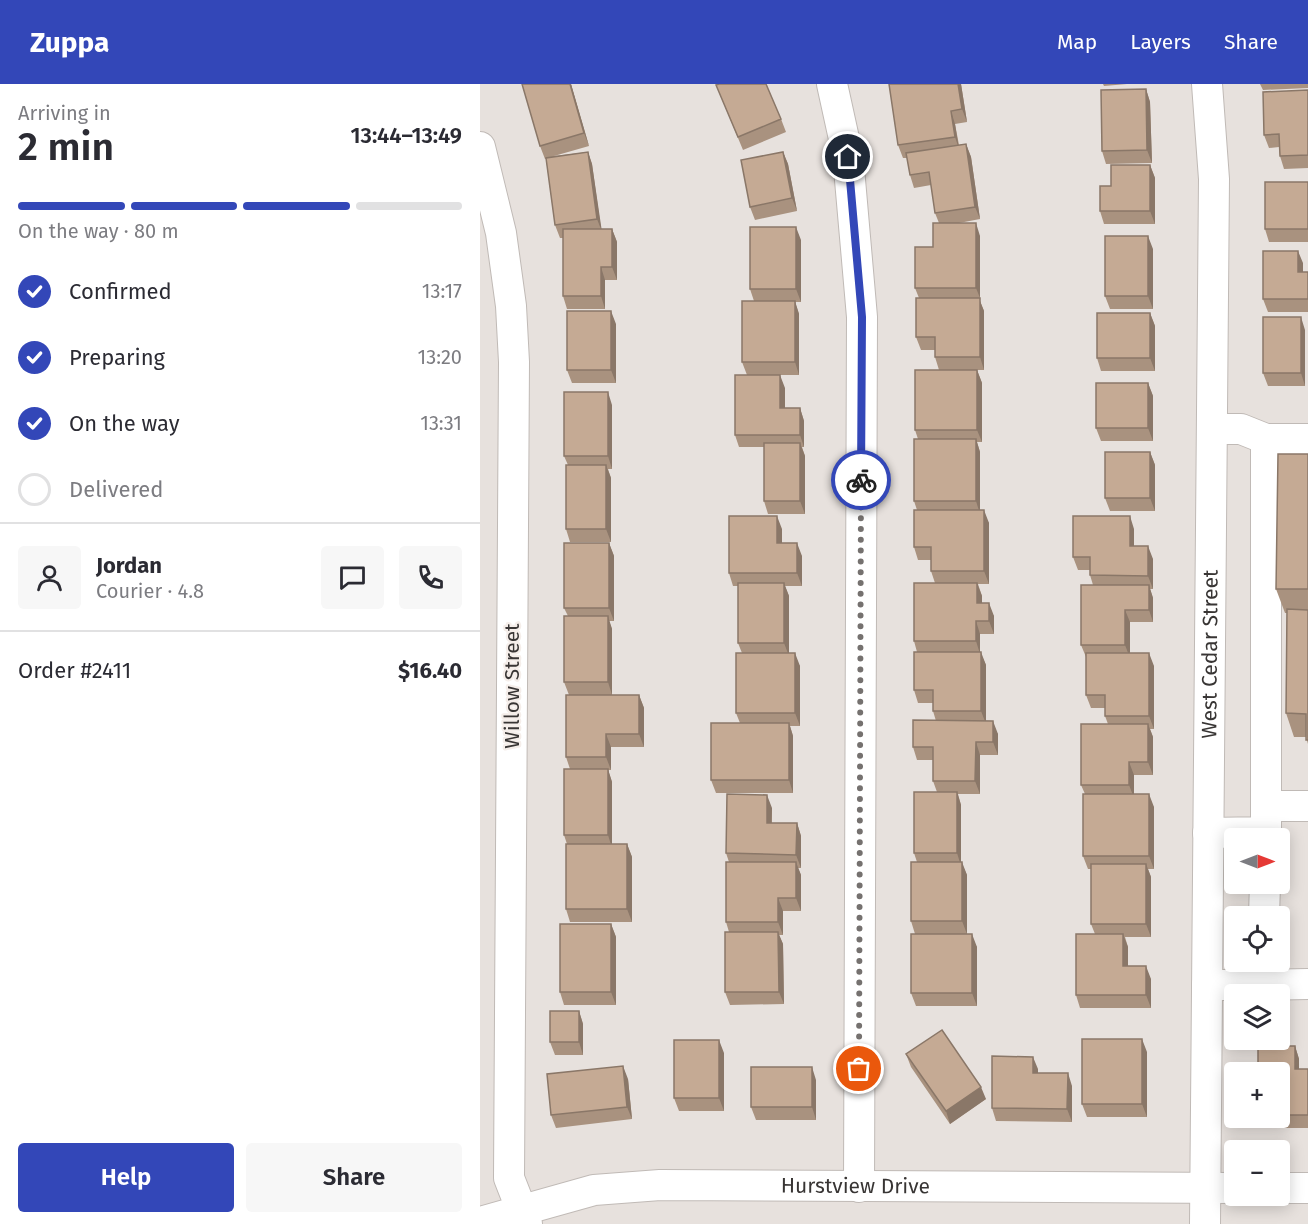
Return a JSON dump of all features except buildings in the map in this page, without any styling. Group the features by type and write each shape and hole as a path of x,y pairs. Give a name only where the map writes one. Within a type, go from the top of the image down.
{"street":[{"path":"832,84 850,175 862,317 859,1187"},
{"name":"West Cedar Street","path":"1205,1224 1214,179 1207,84"},
{"name":"Willow Street","path":"480,147 501,233 511,306 514,362 509,1178 524,1216"},
{"path":"1213,429 1241,429 1266,439 1308,439"},
{"path":"1266,439 1266,826"},
{"path":"1208,833 1266,826 1308,806"},
{"path":"1207,985 1263,973 1308,984"},
{"name":"Hurstview Drive","path":"480,1222 524,1216 594,1190 660,1185 1224,1188"},
{"path":"1290,1188 1308,1188"}],"way so far":[{"path":"859,1069 861,480"}],"route":[{"path":"848,157 862,317 861,480"}]}
